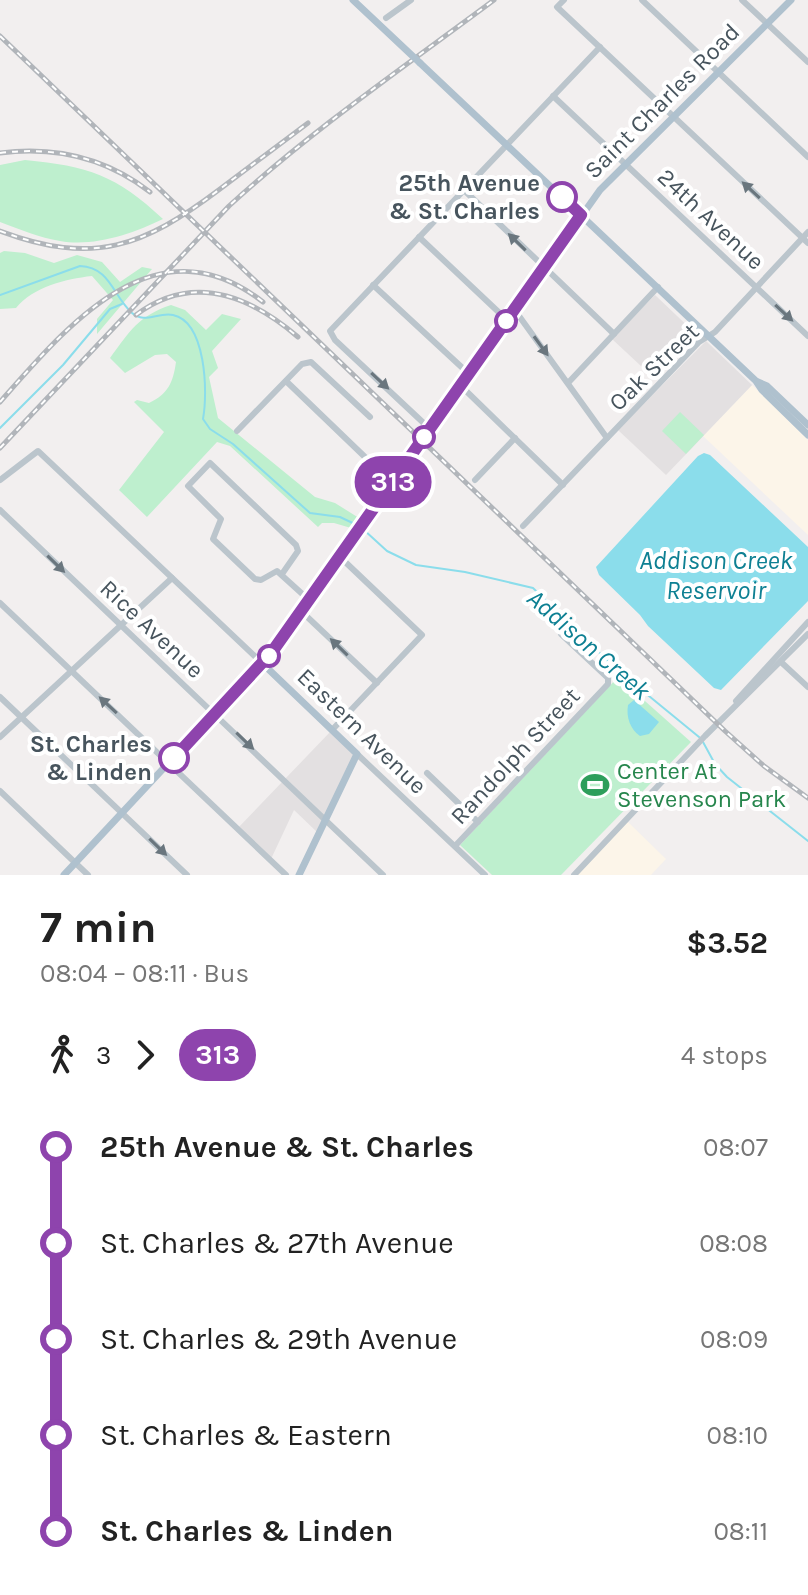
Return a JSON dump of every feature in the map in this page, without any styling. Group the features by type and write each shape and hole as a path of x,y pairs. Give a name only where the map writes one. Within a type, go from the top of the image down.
{"main road":[{"path":"353,0 807,430"},
{"name":"Saint Charles Road","path":"64,875 263,664 606,183 791,0"},
{"name":"Eastern Avenue","path":"263,664 357,754"},
{"path":"299,875 357,754"}],"street":[{"path":"386,18 411,0"},
{"path":"564,0 557,7 806,238"},
{"path":"642,0 808,157"},
{"path":"742,0 808,62"},
{"path":"430,429 329,333 600,47"},
{"name":"24th Avenue","path":"553,96 808,336"},
{"path":"464,190 614,334"},
{"path":"419,237 507,320"},
{"name":"Oak Street","path":"523,526 699,342 709,336 806,238"},
{"path":"373,285 469,374"},
{"path":"568,383 658,287"},
{"path":"514,309 607,438"},
{"path":"237,431 302,364 311,362 370,417"},
{"path":"286,381 392,483"},
{"path":"461,386 563,485"},
{"path":"475,480 515,438"},
{"name":"Eastern Avenue","path":"0,480 38,451 263,664"},
{"path":"282,574 298,551 296,545 210,463 188,486 221,519 213,539 255,579 261,580 274,571 282,574 309,600"},
{"name":"Rice Avenue","path":"0,510 383,875"},
{"path":"332,730 422,635 340,557"},
{"path":"0,737 172,578"},
{"path":"0,603 286,875"},
{"path":"301,611 377,683"},
{"path":"574,875 779,659 808,622"},
{"name":"Randolph Street","path":"455,846 608,684 608,678 561,634"},
{"path":"779,659 808,634"},
{"path":"779,659 808,687"},
{"path":"0,697 187,875"},
{"name":"Eastern Avenue","path":"357,754 485,875"},
{"path":"427,773 478,822"},
{"path":"0,791 88,875"}],"shaded area":[{"path":"655,295 697,335 655,379 612,339"},
{"path":"706,341 752,385 666,475 618,430"},
{"path":"752,385 808,440 808,535 703,436"},
{"path":"331,731 356,755 318,833 294,810 271,859 237,829"},
{"path":"626,820 666,859 651,875 574,875"}],"green space":[{"path":"25,160 100,175 130,192 163,219 126,234 86,242 52,240 0,222 0,165"},
{"path":"0,253 25,253 54,263 77,255 102,262 120,282 142,267 152,269 97,334 97,319 113,300 92,276 50,285 16,308 0,309"},
{"path":"171,305 185,310 206,330 222,314 241,319 212,351 218,368 209,377 218,418 315,497 335,503 359,518 351,528 334,523 322,523 318,527 230,446 217,442 147,517 119,490 164,432 134,402 149,403 161,396 171,382 176,362 167,354 155,355 125,373 110,358 142,319"},
{"path":"680,412 704,435 686,454 662,431"},
{"path":"618,677 691,742 561,875 492,875 460,845"}],"water":[{"name":"Addison Creek Reservoir","path":"704,453 710,455 808,547 808,601 721,690 714,688 648,626 599,575 596,567"},
{"path":"634,700 659,722 649,734 640,736 630,722 628,705"}],"waterway":[{"name":"Addison Creek","path":"0,295 80,266 98,271 105,277 137,316 173,315 184,320 192,330 202,360 205,392 203,419 210,429 233,444 310,513 340,517 359,526"},
{"path":"0,428 63,365 110,309 122,304"},
{"name":"Addison Creek","path":"364,530 387,551 416,565 465,572 533,588 616,669 699,737"},
{"name":"Addison Creek","path":"603,666 610,658"},
{"name":"Addison Creek","path":"703,742 715,764 727,777 808,841"}],"railway":[{"path":"0,448 229,206 326,125 494,0"},
{"path":"0,36 725,731 764,766 808,798"},
{"path":"0,231 33,242 63,247 116,245 141,237 192,209 308,123"},
{"path":"0,153 40,151 79,157 116,171 150,192"},
{"path":"0,402 85,314 117,292 151,276 186,271 224,279 263,302"},
{"path":"136,315 157,302 179,295 200,292 220,294 260,310 298,337"}],"bus line":[{"name":"313","path":"174,758 272,652 581,215 562,197"}],"place":[{"name":"25th Avenue & St. Charles","path":"562,197"},
{"name":"St. Charles & Linden","path":"174,758"},
{"name":"Center At Stevenson Park","path":"595,785"}]}
